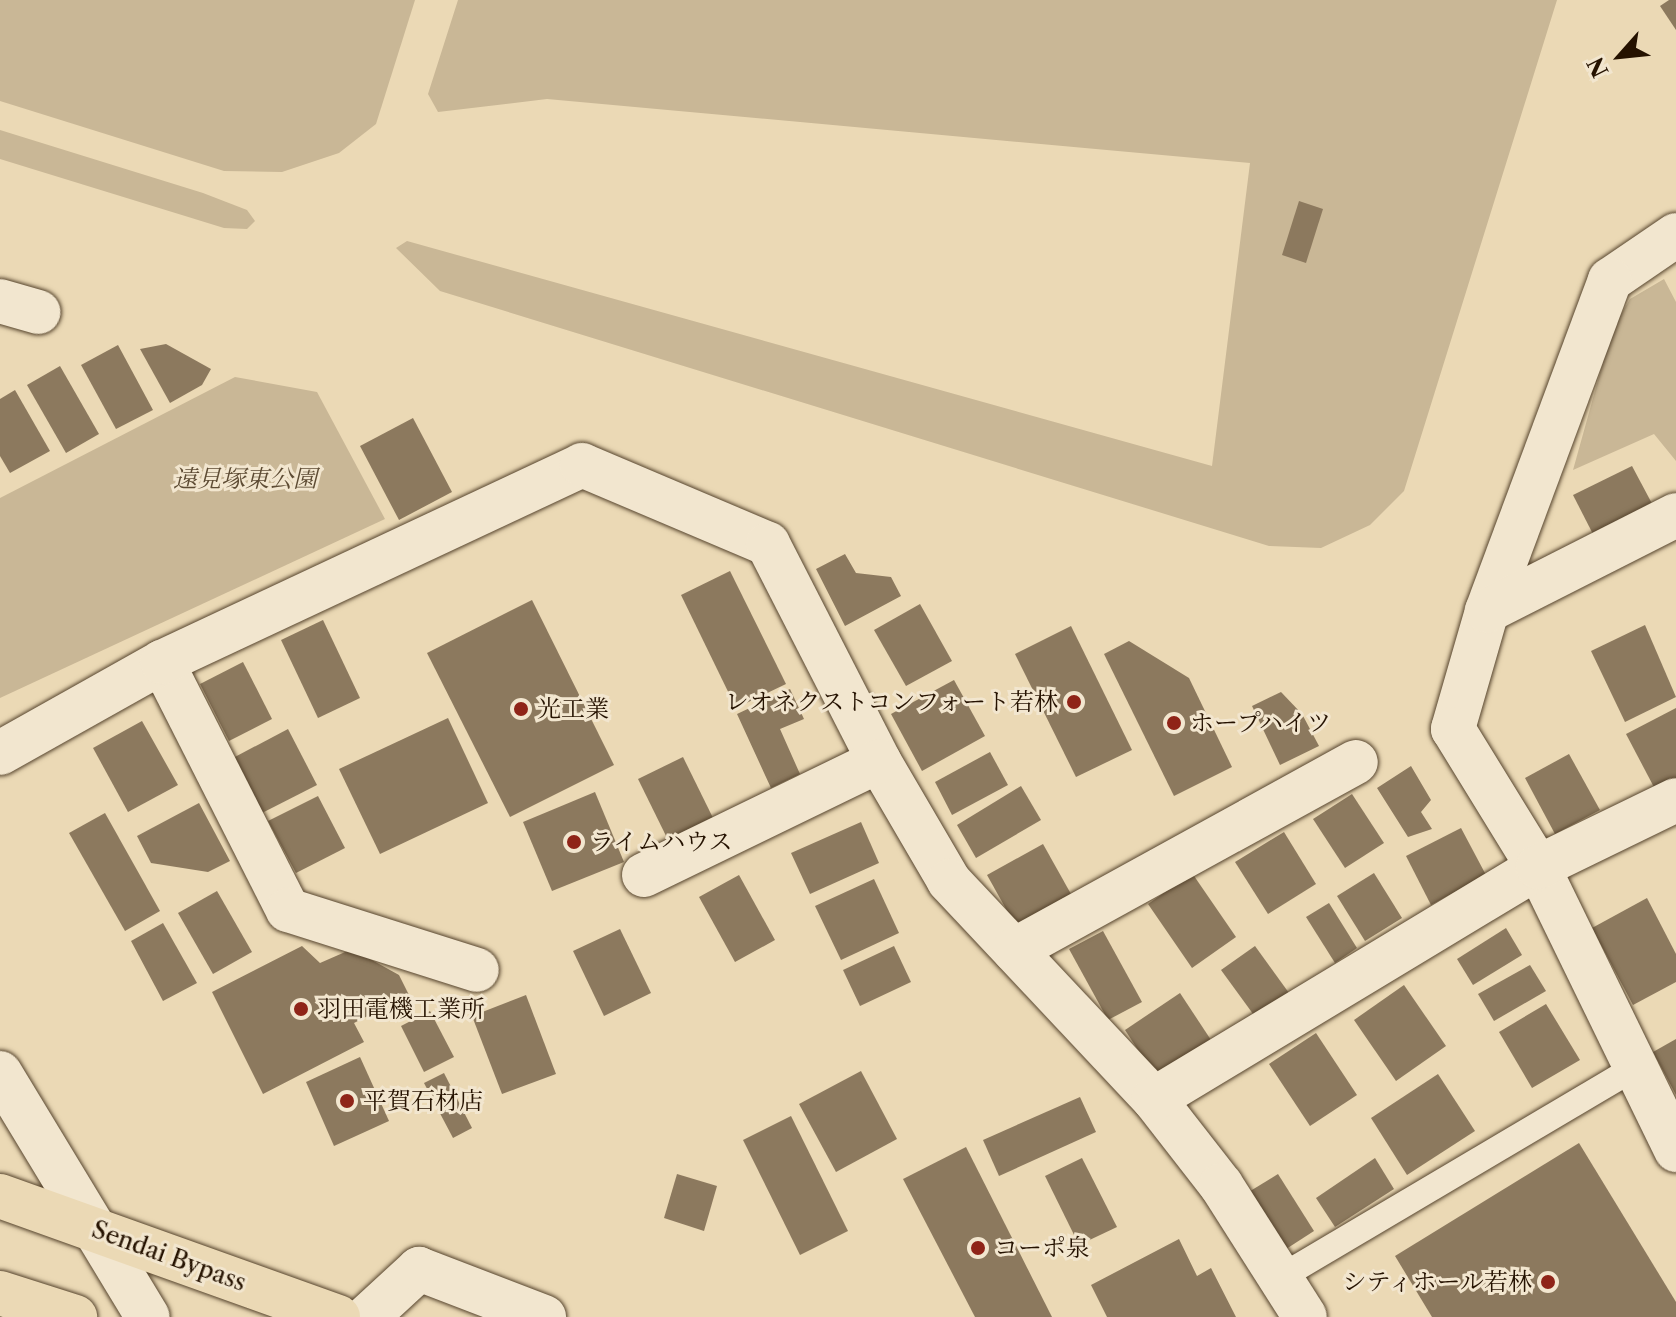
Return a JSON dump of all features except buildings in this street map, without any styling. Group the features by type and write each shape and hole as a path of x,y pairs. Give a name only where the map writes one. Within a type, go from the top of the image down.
{"highway":[{"name":"Sendai Bypass","path":"0,1196 338,1317"},
{"path":"0,1293 75,1317"}],"street":[{"path":"1676,235 1610,280 1487,611 1453,729 1538,867 1676,1150"},
{"path":"0,753 162,662 582,465 768,544 879,761 949,881 1154,1099 1221,1185 1305,1317"},
{"path":"1487,611 1676,515"},
{"path":"162,662 288,910 477,970"},
{"path":"644,875 879,761"},
{"path":"1014,950 1356,762"},
{"path":"1154,1099 1538,867 1676,800"},
{"path":"0,1073 148,1317"},
{"path":"367,1317 419,1269 544,1317"}],"lane":[{"path":"1281,1277 1634,1068"}],"green space":[{"path":"0,0 415,0 376,124 339,153 282,172 224,171 0,101"},
{"path":"458,0 1557,0 1404,491 1370,525 1321,548 1269,546 440,291 396,248 407,241 1212,466 1250,163 547,99 438,112 428,94"},
{"path":"0,130 203,193 247,210 255,221 247,229 224,228 0,159"},
{"path":"1664,279 1676,302 1676,461 1654,434 1573,470 1612,330 1630,299"},
{"name":"遠見塚東公園","path":"235,377 317,392 385,519 0,698 0,498"}],"place":[{"name":"レオネクストコンフォート若林","path":"1074,702"},
{"name":"光工業","path":"521,709"},
{"name":"ホープハイツ","path":"1174,723"},
{"name":"ライムハウス","path":"574,842"},
{"name":"羽田電機工業所","path":"301,1009"},
{"name":"平賀石材店","path":"347,1101"},
{"name":"コーポ泉","path":"978,1248"},
{"name":"シティホール若林","path":"1548,1282"}]}
